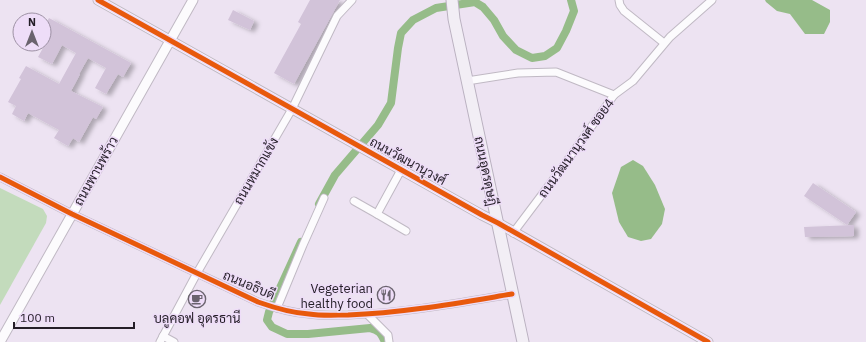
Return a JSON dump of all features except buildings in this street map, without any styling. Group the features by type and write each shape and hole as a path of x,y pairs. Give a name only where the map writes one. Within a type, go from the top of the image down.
{"main road":[{"name":"ถนนอุดรดุษฎี","path":"452,0 454,19 523,342"}],"street":[{"name":"ถนนวัฒนานุวงศ์","path":"98,0 368,152 498,223 703,341"},
{"name":"ถนนพานพร้าว","path":"0,342 193,0"},
{"name":"ถนนหมากแข้ง","path":"162,339 197,274 292,109 337,16 352,0"},
{"path":"620,0 620,5 624,12 664,44"},
{"name":"ถนนวัฒนานุวงศ์ ซอย4","path":"513,233 614,95 633,81 670,37 712,0"},
{"path":"467,80 518,73 556,72 614,95"},
{"path":"377,214 401,170"},
{"name":"ถนนอธิบดี","path":"0,177 72,214 197,274 258,302 277,308 309,314 367,314 409,310 512,294"},
{"path":"277,308 324,198"},
{"path":"354,201 406,232"},
{"path":"367,314 388,335 389,342"},
{"path":"162,339 174,342"}],"shaded area":[{"path":"765,0 812,0 830,10 830,22 824,34 805,34 790,14 777,11"},
{"path":"633,160 643,166 655,185 665,209 662,224 651,239 641,241 628,237 619,222 612,193 621,167"},
{"path":"0,188 43,209 47,216 46,223 0,305"}],"waterway":[{"path":"319,204 335,175 378,125 391,103 401,33 413,20 436,8 475,2 483,7 494,20 503,36 516,50 532,58 545,56 557,48 574,11 571,0"},
{"path":"301,242 269,312 267,320 272,327 287,334 308,334 370,328 379,332 385,342"}],"cycle path":[{"path":"98,0 708,342"},
{"path":"0,177 72,214 258,302 289,311 324,315 369,314 431,307 512,294"}],"place":[{"name":"Vegeterian healthy food","path":"386,295"},
{"name":"บลูคอฟ อุดรธานี","path":"197,299"}]}
